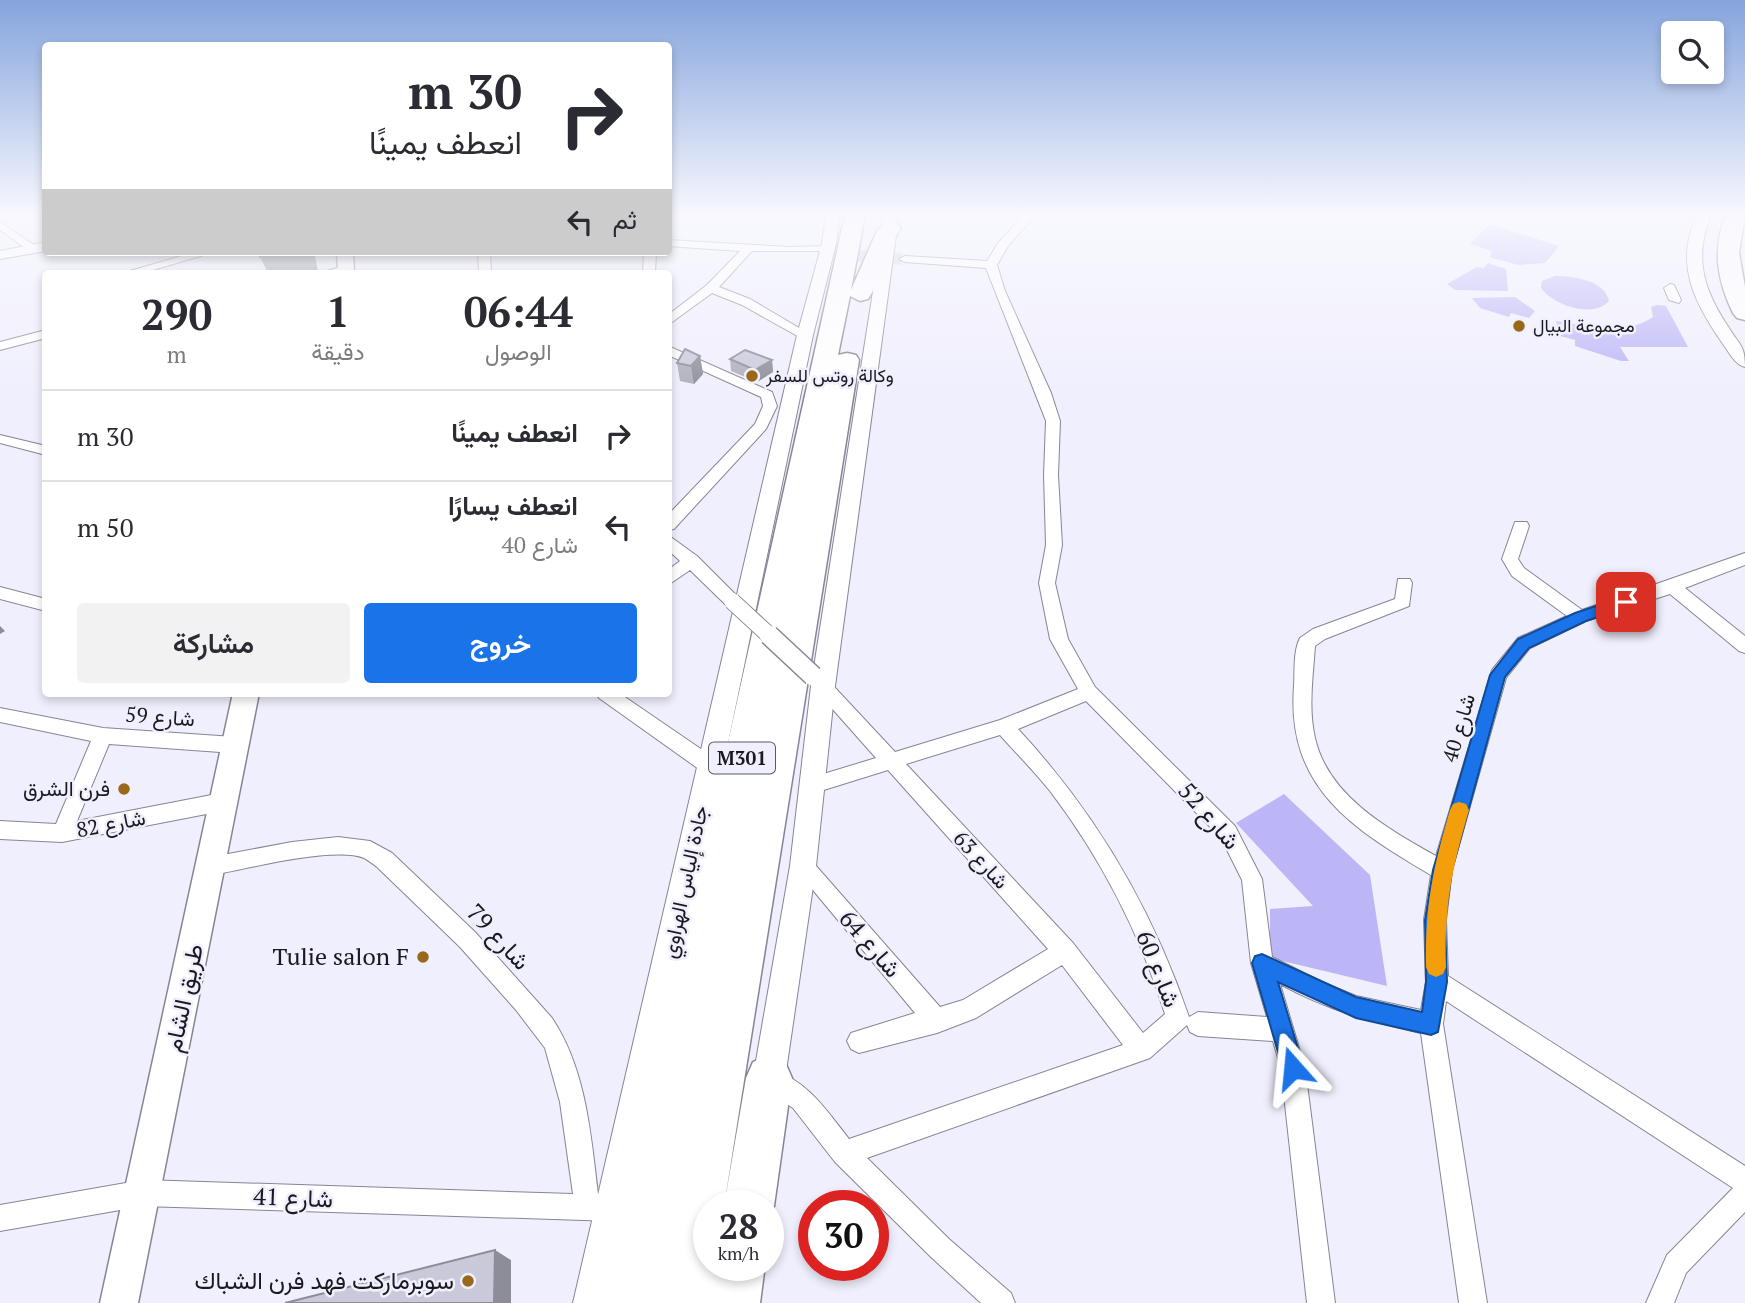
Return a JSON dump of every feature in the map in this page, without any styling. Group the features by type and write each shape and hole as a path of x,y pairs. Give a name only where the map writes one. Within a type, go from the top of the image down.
{"highway":[{"name":"جادة إلياس الهراوي","path":"634,1303 667,1121 835,276"},
{"name":"جادة إلياس الهراوي","path":"685,1303 711,1128 836,417 837,276"},
{"path":"1730,276 1733,289 1745,313"},
{"path":"752,1190 769,1078"},
{"path":"734,1303 737,1281"}],"main road":[{"name":"طريق الشام","path":"119,1303 245,697"}],"street":[{"path":"672,318 722,276"},
{"name":"جادة إلياس الهراوي","path":"591,1303 805,335 833,276"},
{"name":"جادة إلياس الهراوي","path":"769,1078 814,785 818,681 875,276"},
{"name":"شارع 52","path":"994,276 1044,393 1053,421 1051,475 1054,545 1047,583 1059,639 1090,692 1228,832 1252,879 1262,963 1293,1068 1321,1303"},
{"path":"1698,276 1706,306 1745,362"},
{"path":"710,288 746,302 805,335"},
{"path":"0,346 42,335"},
{"path":"672,352 767,395 770,406 761,426 672,521"},
{"path":"0,439 42,450"},
{"path":"1521,526 1510,559 1518,572 1580,617"},
{"name":"شارع 63","path":"672,543 818,681 1065,951 1142,1050"},
{"name":"شارع 40","path":"1473,1303 1431,1024 1437,982 1435,920 1443,870 1498,675 1524,643 1580,617 1672,587 1745,559"},
{"path":"672,576 691,560"},
{"path":"1404,583 1403,602 1319,634 1306,643 1302,709 1307,748 1323,780 1341,803 1372,830 1443,870"},
{"path":"1672,587 1745,646"},
{"path":"0,593 42,604"},
{"path":"814,785 1004,726 1090,692"},
{"path":"611,697 710,766"},
{"name":"شارع 59","path":"0,715 103,736 234,745"},
{"name":"شارع 60","path":"845,1153 1142,1050 1178,1018 1163,970 1108,864 1060,790 1004,726"},
{"path":"62,833 103,736"},
{"name":"شارع 82","path":"0,830 62,833 222,802"},
{"name":"شارع 79","path":"212,866 327,847 369,850 418,890 499,974 553,1037 573,1096 587,1207"},
{"name":"شارع 64","path":"803,866 937,1021"},
{"path":"859,1041 937,1021 968,1010 1065,951"},
{"path":"1262,963 1315,991 1356,1007 1431,1024"},
{"path":"1437,982 1745,1181"},
{"path":"1198,1024 1280,1030"},
{"path":"769,1078 802,1099 845,1153 940,1248 1002,1303"},
{"name":"شارع 41","path":"0,1218 143,1193 587,1207"},
{"path":"1660,1303 1676,1264 1745,1194"},
{"path":"587,1207 614,1208"}],"shaded area":[{"path":"1461,276 1507,276 1508,291 1455,290 1447,284"},
{"path":"1555,276 1579,278 1595,284 1606,294 1609,301 1593,309 1584,309 1554,300 1541,288 1542,281"},
{"path":"1515,297 1535,311 1529,318 1511,313 1509,317 1480,308 1472,298"},
{"path":"1666,306 1688,347 1620,347 1629,361 1621,361 1575,346 1575,340 1560,336 1556,321 1593,327 1630,327 1653,317 1651,307"},
{"path":"1284,794 1370,875 1387,986 1270,958 1270,909 1313,906 1236,823"}],"building":[{"path":"685,349 700,356 691,366 677,363"},
{"path":"745,350 772,360 755,370 730,359"},
{"path":"495,1250 494,1303 285,1303"}],"slow traffic":[{"path":"1436,967 1435,920 1443,870 1459,810"}],"place":[{"name":"مجموعة البيال","path":"1519,326"},
{"name":"وكالة روتس للسفر","path":"752,376"},
{"name":"فرن الشرق","path":"124,789"},
{"name":"Tulie salon F","path":"423,957"},
{"name":"سوبرماركت فهد فرن الشباك","path":"468,1281"}],"route":[{"path":"1293,1068 1262,963 1315,991 1356,1007 1431,1024 1437,982 1435,920 1443,870 1498,675 1524,643 1580,617 1626,602"}]}
